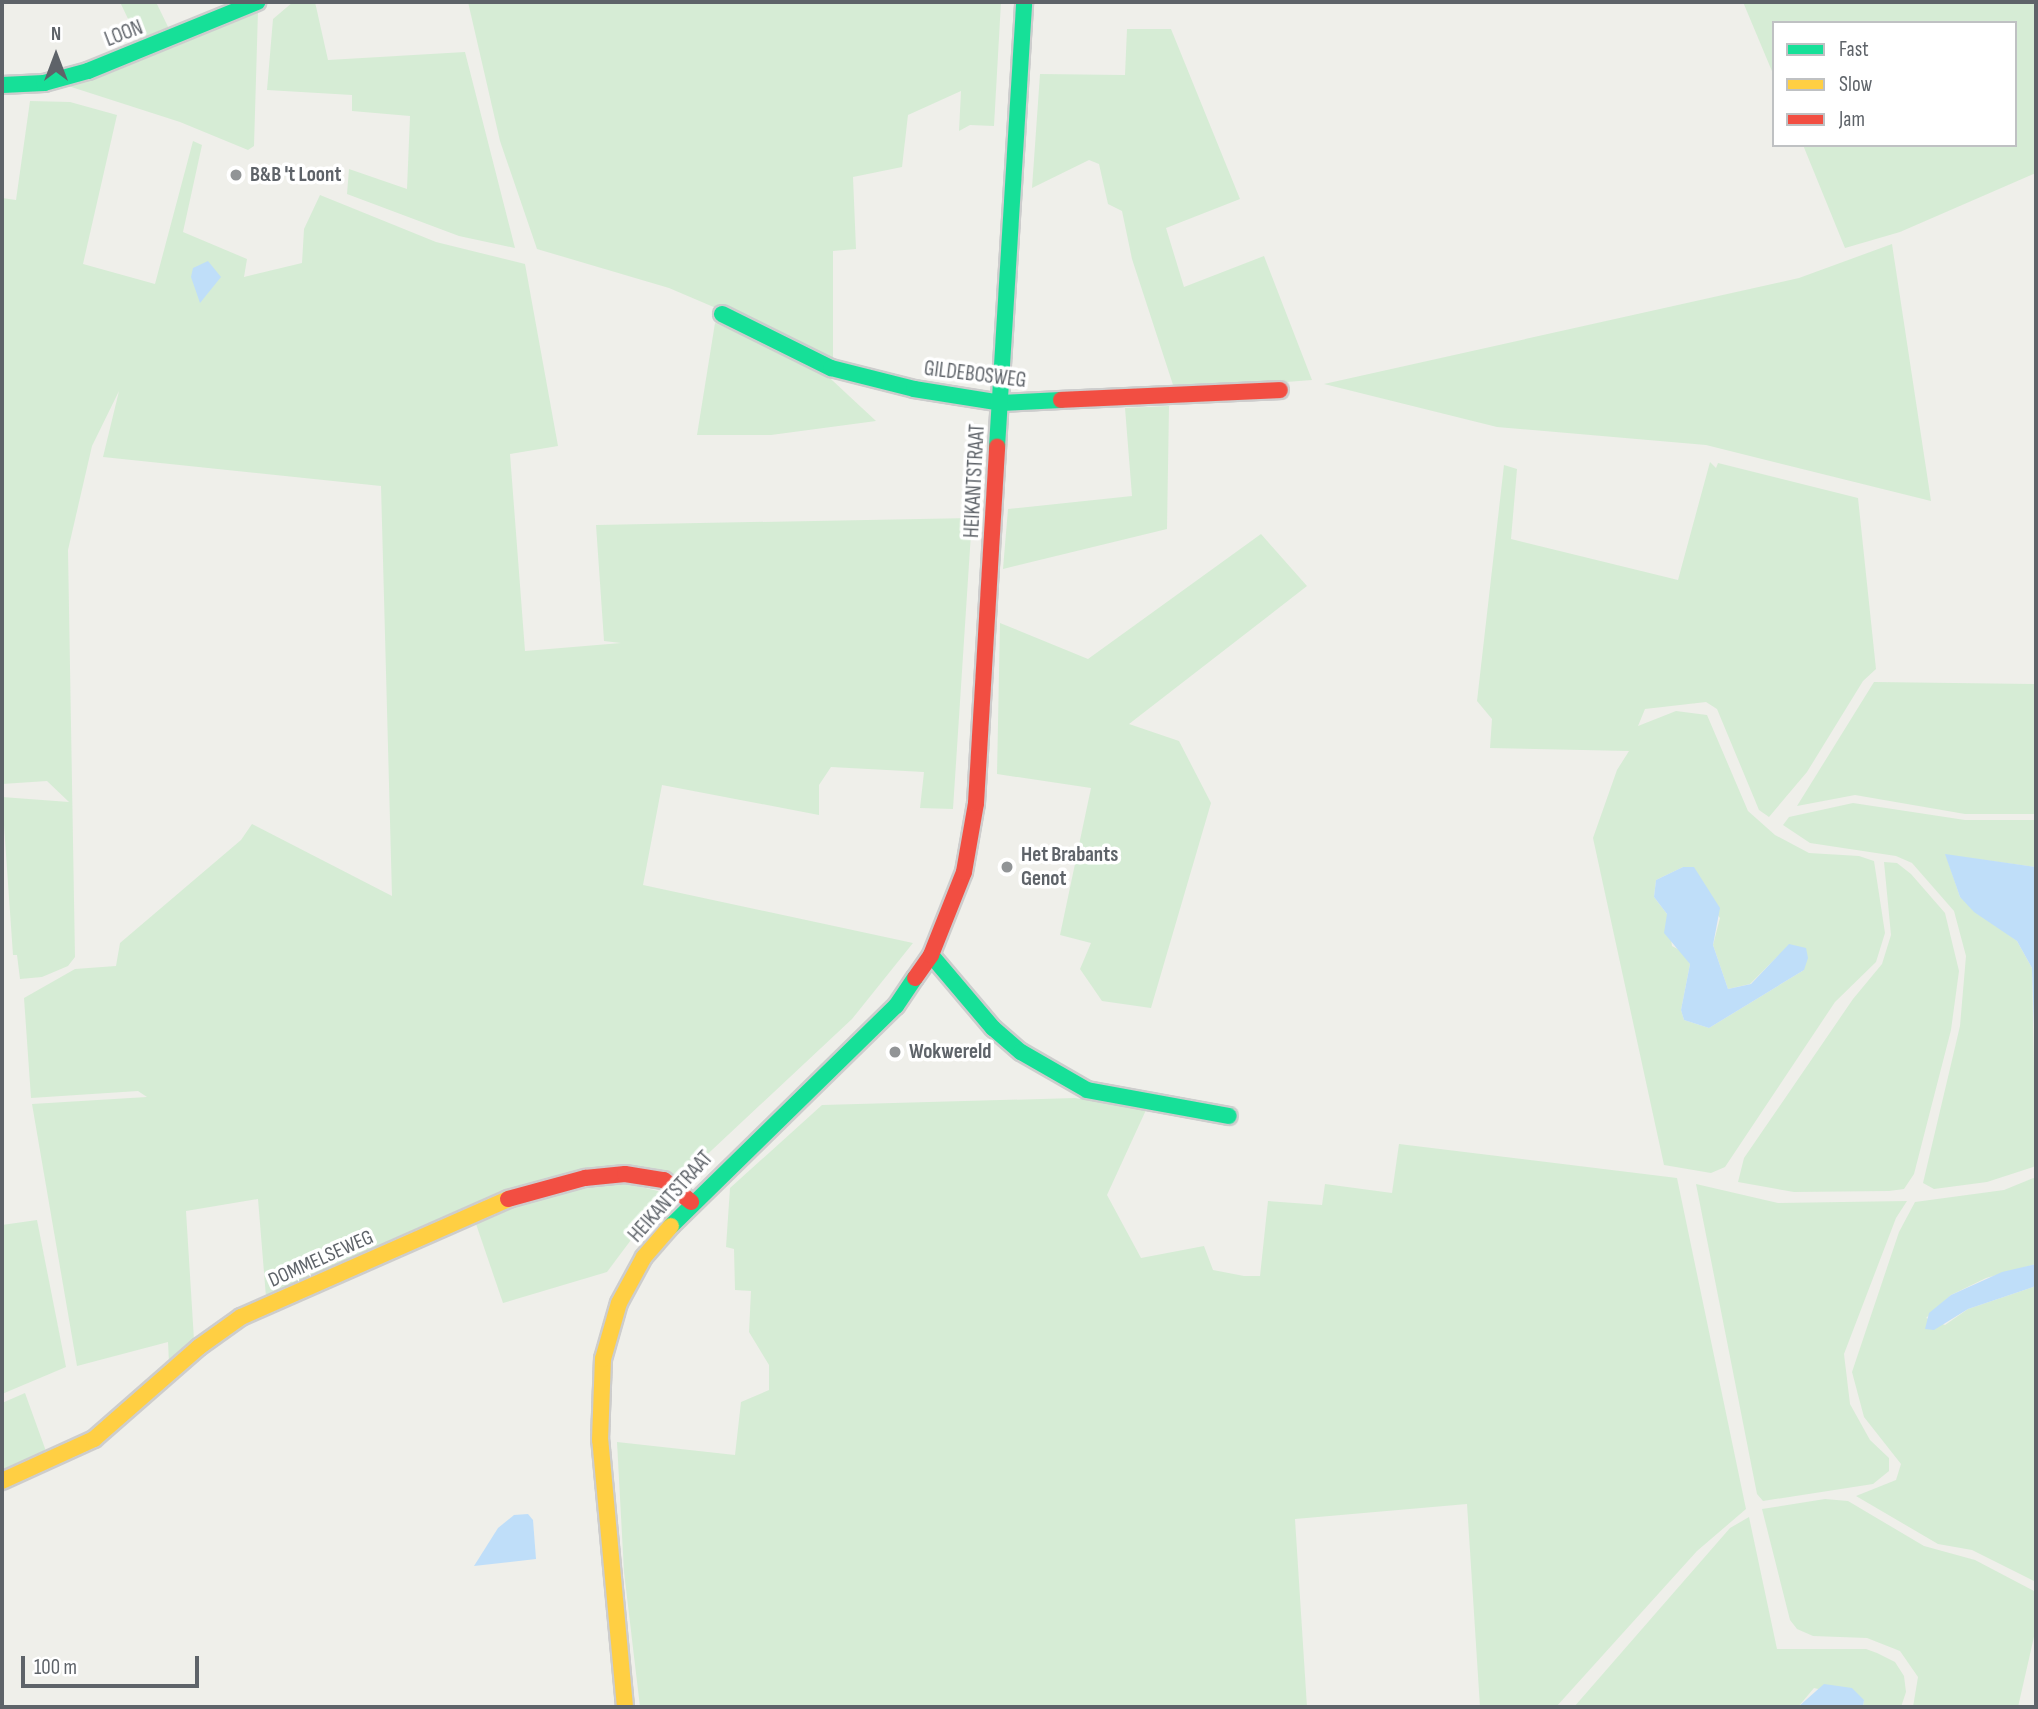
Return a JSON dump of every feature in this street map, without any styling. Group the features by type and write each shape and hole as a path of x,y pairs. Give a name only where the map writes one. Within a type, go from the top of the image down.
{"street":[{"name":"LOON","path":"2,85 44,83 88,71 257,2"},
{"name":"HEIKANTSTRAAT","path":"625,1707 600,1440 603,1359 619,1303 644,1257 691,1202 876,1027 931,955 955,903 972,837 1024,2"},
{"name":"GILDEBOSWEG","path":"722,314 831,368 914,389 1001,403 1280,390"},
{"path":"931,955 993,1028 1021,1052 1087,1090 1229,1116"},
{"name":"DOMMELSEWEG","path":"2,1481 94,1439 199,1347 241,1317 509,1198 573,1180 625,1174 664,1180 691,1202"}],"green space":[{"path":"120,2 156,2 171,33 140,44"},
{"path":"293,2 315,2 328,60 465,52 515,248 459,236 347,194 349,169 407,189 410,116 352,111 352,95 267,90 273,19"},
{"path":"468,2 1001,2 994,126 970,125 959,131 961,91 908,115 902,167 853,177 856,249 833,251 833,358 669,288 537,249 500,141"},
{"path":"1743,2 2036,2 2036,173 1900,232 1845,248 1804,147 2017,147 2017,21 1772,21 1772,71"},
{"path":"258,11 254,146 248,150 180,122 62,84"},
{"path":"1127,29 1171,29 1240,199 1166,228 1184,287 1264,256 1312,380 1175,391 1132,259 1122,211 1108,204 1099,164 1089,160 1032,188 1040,74 1125,75"},
{"path":"30,101 70,102 117,115 83,264 155,284 193,141 202,145 183,232 247,259 244,277 302,263 304,229 320,195 436,242 525,264 558,446 510,454 525,651 621,643 604,641 596,525 972,518 953,809 920,808 924,772 831,767 819,785 819,815 662,785 643,885 913,943 852,1019 681,1179 652,1168 581,1172 545,1179 266,1297 258,1199 186,1211 194,1340 169,1363 168,1342 77,1366 32,1104 147,1097 138,1091 31,1098 24,998 75,969 116,966 120,943 241,840 252,824 392,896 381,486 103,457 119,391 92,446 68,550 75,957 68,966 42,977 20,979 17,955 13,955 2,797 69,802 47,781 2,784 2,198 16,200"},
{"path":"1892,244 1931,501 1706,445 1497,427 1324,384 1799,278"},
{"path":"715,323 818,367 876,421 771,435 697,435"},
{"path":"1169,406 1167,529 1003,569 1008,509 1132,496 1125,408"},
{"path":"1710,462 1716,468 1718,463 1858,498 1876,669 1863,681 1807,772 1769,817 1759,810 1717,709 1706,702 1645,709 1638,726 1676,711 1707,715 1748,811 1775,835 1809,853 1859,856 1874,861 1885,933 1876,962 1835,1002 1725,1167 1711,1173 1664,1165 1593,838 1617,770 1629,751 1490,748 1492,719 1477,701 1504,465 1517,469 1511,539 1678,580","holes":["1683,867 1720,918 1713,945 1728,989 1750,984 1778,956 1804,970 1709,1028 1684,1020 1681,1010 1690,964 1685,953 1672,946 1667,914 1654,897 1656,880"]},
{"path":"1261,534 1307,586 1129,724 1179,741 1211,803 1151,1008 1102,1001 1080,969 1091,943 1060,935 1091,788 997,774 1000,623 1088,659"},
{"path":"1874,682 2036,684 2036,814 1965,814 1855,795 1797,806"},
{"path":"1853,803 1965,820 2036,820 2036,867 1946,855 1960,897 2017,941 2032,968 2036,1166 1987,1182 1934,1189 1923,1183 1960,1026 1966,956 1954,911 1912,863 1896,856 1810,843 1783,825 1789,817"},
{"path":"1884,862 1897,863 1911,874 1945,913 1959,971 1951,1030 1914,1174 1904,1189 1889,1191 1794,1192 1738,1182 1744,1158 1853,999 1882,964 1891,935"},
{"path":"1075,1098 1146,1110 1107,1195 1141,1258 1204,1246 1213,1270 1244,1276 1260,1276 1268,1201 1322,1205 1325,1184 1392,1193 1399,1144 1677,1178 1746,1509 1697,1551 1556,1707 1480,1707 1467,1504 1295,1519 1307,1707 640,1707 624,1572 617,1442 735,1455 741,1402 769,1390 769,1365 749,1332 751,1291 735,1290 734,1249 726,1247 730,1188 822,1105"},
{"path":"2036,1177 2036,1264 1986,1278 1951,1295 1926,1318 1945,1325 1968,1309 2036,1286 2036,1582 1972,1550 1938,1544 1856,1496 1896,1480 1901,1464 1864,1417 1852,1372 1899,1232 1915,1202 2004,1190"},
{"path":"621,1182 666,1193 607,1272 503,1303 475,1221 568,1185"},
{"path":"1696,1184 1778,1203 1907,1201 1896,1218 1844,1354 1850,1404 1870,1440 1889,1458 1889,1471 1873,1484 1763,1501 1757,1494"},
{"path":"37,1220 66,1367 2,1394 2,1225"},
{"path":"25,1393 47,1454 2,1473 2,1403"},
{"path":"1825,1499 1848,1501 1924,1546 1975,1560 2036,1592 2036,1628 2018,1707 1913,1707 1918,1677 1900,1651 1867,1638 1813,1636 1797,1629 1790,1620 1762,1509"},
{"path":"1749,1517 1777,1649 1866,1649 1877,1653 1895,1662 1904,1676 1906,1692 1901,1707 1863,1707 1864,1700 1814,1688 1798,1707 1574,1707 1730,1528"}],"water":[{"path":"208,261 221,277 200,303 191,277 193,268"},
{"path":"1945,854 2036,867 2036,1086 2032,968 2017,941 1974,912 1960,897"},
{"path":"1683,867 1694,867 1720,908 1713,945 1728,989 1751,984 1789,944 1806,948 1808,958 1804,970 1709,1028 1684,1020 1681,1010 1690,964 1664,933 1667,914 1654,897 1656,880"},
{"path":"2036,1264 2036,1286 1968,1309 1934,1330 1925,1329 1929,1313 1951,1295 2002,1272"},
{"path":"528,1514 533,1520 536,1559 474,1566 498,1528 514,1515"},
{"path":"1824,1684 1852,1688 1864,1700 1863,1707 1798,1707"}],"traffic: fast":[{"path":"2,85 44,83 88,71 257,2"},
{"path":"997,447 1024,2"},
{"path":"722,314 831,368 914,389 1001,403 1061,400"},
{"path":"931,955 993,1028 1021,1052 1087,1090 1229,1116"},
{"path":"671,1226 896,1006 915,978"}],"traffic: slow":[{"path":"2,1481 94,1439 199,1347 241,1317 508,1199"},
{"path":"625,1707 600,1440 603,1359 619,1303 644,1257 671,1226"}],"traffic: jam":[{"path":"1061,400 1280,390"},
{"path":"915,978 931,955 964,872 976,803 997,447"},
{"path":"508,1199 585,1178 625,1174 664,1180 691,1202"}],"place":[{"name":"B&B 't Loont","path":"236,175"},
{"name":"Het Brabants Genot","path":"1007,867"},
{"name":"Wokwereld","path":"895,1052"}]}
